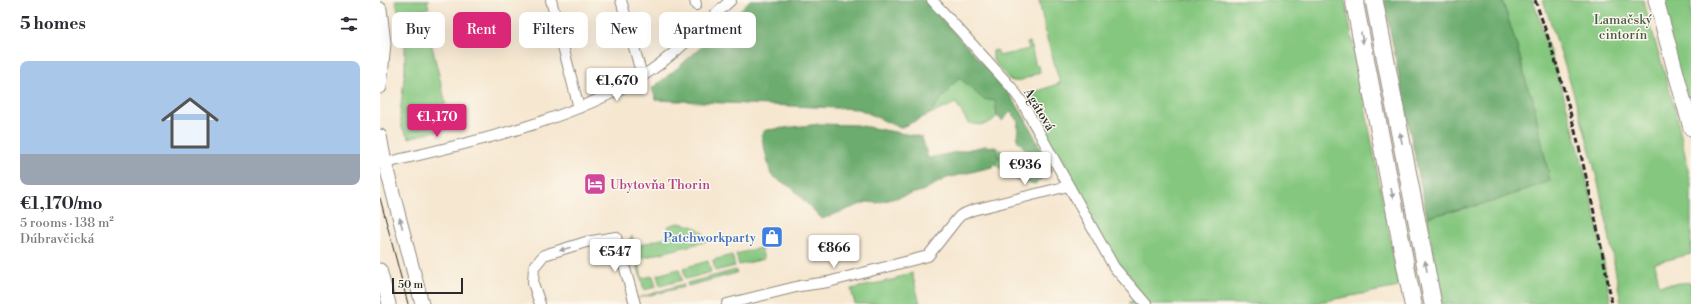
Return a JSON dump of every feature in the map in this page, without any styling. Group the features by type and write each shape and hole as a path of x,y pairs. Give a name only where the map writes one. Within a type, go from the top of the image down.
{"highway":[{"path":"1354,0 1413,304"},
{"path":"1374,0 1433,304"}],"main road":[{"path":"1656,0 1691,128"},
{"path":"380,9 384,43 380,87"},
{"path":"380,136 383,164 422,304"},
{"path":"380,270 389,304"}],"street":[{"path":"551,0 579,108"},
{"path":"621,0 642,76"},
{"path":"383,164 551,119 579,108 631,83 672,55 731,0"},
{"name":"Agátová","path":"932,0 1011,87 1022,102 1114,266 1146,304"},
{"path":"727,304 800,286 828,282 928,256 962,215 1068,186"},
{"path":"540,304 533,283 534,267 544,255 586,242 616,237 635,304"}],"green space":[{"path":"395,0 430,0 427,1 429,8 414,12 399,12"},
{"path":"750,0 925,0 1004,87 1021,111 1052,170 1035,184 1016,180 1015,167 1032,168 1038,163 1017,140 1018,122 1011,111 1002,121 997,116 995,101 983,99 959,77 928,115 900,128 859,109 656,100 652,88 701,48 756,48 756,12 738,12"},
{"path":"1039,0 1345,0 1399,287 1309,304 1128,304 1139,297 1114,267 1019,98 1060,83 1047,39"},
{"path":"1384,0 1502,0 1518,50 1528,89 1532,96 1550,181 1491,202 1427,217"},
{"path":"1502,0 1533,0 1559,79 1582,160 1597,225 1611,304 1442,304 1427,217 1491,202 1550,181 1532,96 1528,89 1518,50"},
{"name":"Lamačský cintorín","path":"1543,0 1643,0 1676,112 1691,183 1691,254 1655,263 1659,285 1691,282 1691,304 1621,304 1599,187 1569,79"},
{"path":"1656,0 1691,0 1691,128"},
{"path":"1030,42 1036,66 1039,66 1040,72 1023,80 1013,81 1009,79 993,60 993,51 997,50 999,56 1029,49 1027,43"},
{"path":"405,48 432,48 446,104 442,105 448,128 409,138 402,128 400,115 405,69"},
{"path":"959,77 983,99 996,100 997,116 991,122 980,125 968,123 956,103 928,115"},
{"path":"820,124 857,125 922,137 928,158 985,146 995,147 999,158 992,167 947,178 922,191 877,203 867,202 822,219 792,188 771,175 761,134 766,130"},
{"path":"995,147 1005,153 1012,160 1016,180 995,164 999,158"},
{"path":"678,223 696,228 706,236 708,241 638,259 642,278 653,276 656,287 644,290 633,247 671,236 668,226"},
{"path":"632,236 634,243 631,245 632,254 625,256 624,247"},
{"path":"761,248 764,259 739,265 736,254"},
{"path":"732,255 735,266 715,271 713,260"},
{"path":"708,261 711,272 686,279 683,268"},
{"path":"679,269 682,280 660,286 657,275"},
{"path":"736,270 737,273 688,286 687,283"},
{"path":"912,273 920,304 855,304 851,289 896,279"},
{"path":"683,284 684,287 638,298"}],"tram line":[{"path":"380,198 408,304"}],"railway":[{"path":"1535,0 1560,75 1580,150 1612,304"}],"place":[{"name":"Ubytovňa Thorin","path":"595,184"},
{"name":"Patchworkparty","path":"772,237"}]}
